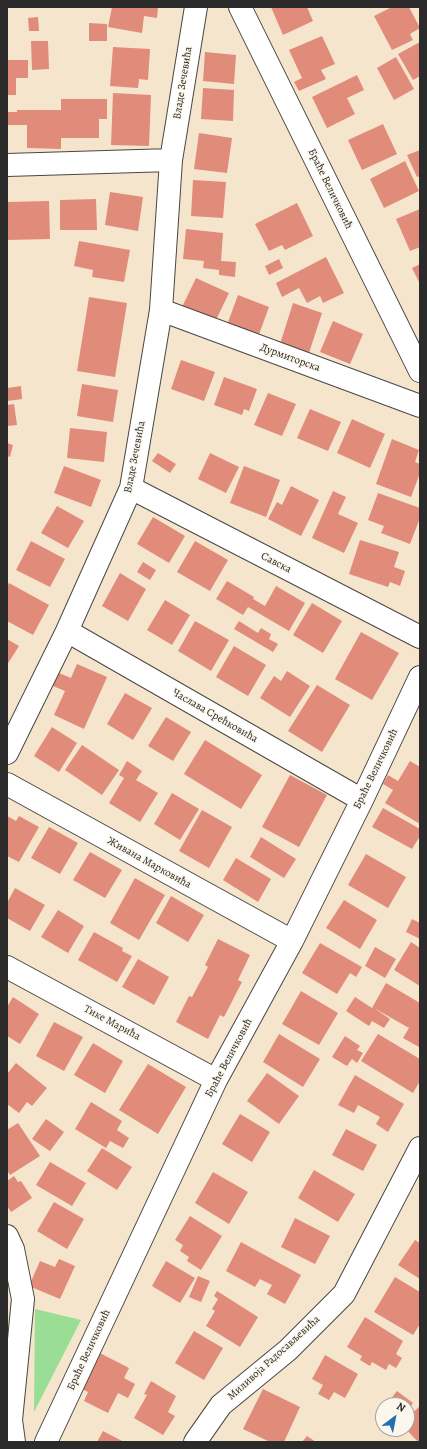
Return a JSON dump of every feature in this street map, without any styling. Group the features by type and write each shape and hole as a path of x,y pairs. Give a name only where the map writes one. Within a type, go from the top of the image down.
{"street":[{"name":"Владе Зечевића","path":"7,753 67,631 131,488 160,310 171,160 196,7"},
{"name":"Браће Величковић","path":"240,7 420,371"},
{"path":"7,165 171,160"},
{"name":"Дурмиторска","path":"160,310 420,406"},
{"name":"Савска","path":"131,488 420,638"},
{"name":"Часлава Срећковића","path":"67,631 362,800"},
{"name":"Браће Величковић","path":"46,1442 216,1080 292,941 362,800 420,677"},
{"name":"Живана Марковића","path":"7,784 292,941"},
{"name":"Тике Марића","path":"7,967 216,1080"},
{"name":"Миливоја Радосављевића","path":"195,1442 221,1405 288,1350 344,1294 414,1176 420,1148"},
{"path":"7,1236 13,1249 23,1299 11,1420 14,1442"}],"green space":[{"path":"35,1309 81,1320 34,1412"}],"building":[{"path":"112,7 158,7 157,18 144,16 142,33 108,27"},
{"path":"271,7 307,7 313,21 283,35"},
{"path":"392,7 409,7 420,28 410,34 413,40 392,50 374,16"},
{"path":"38,17 39,31 29,31 28,18"},
{"path":"89,23 107,24 107,41 89,41"},
{"path":"322,36 335,64 321,70 326,79 299,91 294,82 302,78 289,50"},
{"path":"31,41 48,41 49,69 32,70"},
{"path":"420,42 420,76 413,80 398,54"},
{"path":"113,47 150,49 148,80 139,79 138,88 110,86"},
{"path":"205,52 236,55 234,84 203,81"},
{"path":"396,57 414,89 394,100 377,68"},
{"path":"7,60 28,60 28,78 16,78 16,95 7,95"},
{"path":"357,75 364,90 347,98 355,114 327,128 312,97"},
{"path":"203,88 234,90 233,121 201,119"},
{"path":"113,93 151,95 149,146 111,145"},
{"path":"61,99 107,99 107,119 99,119 99,138 61,138 61,149 27,148 27,125 7,125 7,112 17,112 17,110 61,110"},
{"path":"383,124 397,154 362,170 348,140"},
{"path":"199,133 232,138 227,173 194,169"},
{"path":"420,150 420,176 417,177 407,155"},
{"path":"405,161 419,191 384,208 370,179"},
{"path":"193,180 226,182 223,218 191,216"},
{"path":"110,192 143,197 138,231 105,225"},
{"path":"96,199 97,230 60,230 60,200"},
{"path":"49,201 50,239 7,240 7,202"},
{"path":"297,203 313,236 285,250 282,245 269,251 255,224"},
{"path":"420,209 420,247 410,251 396,219"},
{"path":"186,229 223,233 221,261 236,262 235,277 219,275 219,270 203,268 204,261 183,259"},
{"path":"79,241 130,250 124,282 92,277 93,270 74,266"},
{"path":"326,257 344,293 323,303 320,296 307,303 299,288 282,297 276,283"},
{"path":"279,259 283,268 269,275 265,266"},
{"path":"420,264 420,284 412,268"},
{"path":"196,278 229,293 215,322 182,307"},
{"path":"238,295 269,307 258,337 227,325"},
{"path":"89,297 127,303 115,377 77,371"},
{"path":"293,303 322,313 309,353 280,344"},
{"path":"333,321 363,334 350,364 320,352"},
{"path":"181,360 215,372 204,401 171,389"},
{"path":"224,377 257,389 249,411 244,409 242,415 214,405"},
{"path":"82,384 118,390 113,422 77,416"},
{"path":"21,386 22,399 7,401 7,388"},
{"path":"268,393 296,404 282,436 254,425"},
{"path":"14,404 17,425 7,426 7,405"},
{"path":"310,409 341,422 328,451 297,438"},
{"path":"352,419 385,434 370,468 337,453"},
{"path":"70,428 107,432 104,462 67,458"},
{"path":"392,439 419,450 415,462 420,464 420,473 411,497 376,484"},
{"path":"7,443 13,445 10,457 7,456"},
{"path":"158,453 176,464 170,473 152,461"},
{"path":"210,453 239,467 226,493 198,479"},
{"path":"64,466 101,480 91,507 54,493"},
{"path":"244,466 280,480 266,517 230,503"},
{"path":"291,486 319,500 301,536 268,519 277,502 282,505"},
{"path":"333,491 346,497 338,514 358,523 344,553 312,538"},
{"path":"378,493 420,508 420,518 410,544 381,533 384,526 368,520"},
{"path":"57,506 84,521 68,548 41,533"},
{"path":"153,517 185,536 169,563 137,544"},
{"path":"360,540 399,552 394,567 405,571 400,586 390,582 388,587 349,574"},
{"path":"31,541 65,559 50,587 16,570"},
{"path":"195,541 228,560 210,591 177,572"},
{"path":"143,562 156,570 150,580 137,572"},
{"path":"120,573 146,589 128,621 102,606"},
{"path":"227,581 254,597 253,599 265,606 276,586 305,603 289,631 248,607 243,615 216,599"},
{"path":"9,583 49,605 33,635 7,621 7,587"},
{"path":"165,600 190,615 172,645 147,630"},
{"path":"312,603 342,621 323,653 293,635"},
{"path":"195,621 229,640 211,671 178,651"},
{"path":"239,621 258,633 261,628 271,634 269,639 278,644 273,652 234,629"},
{"path":"361,632 399,653 372,700 335,679"},
{"path":"7,639 19,646 7,665"},
{"path":"234,646 266,665 248,696 216,677"},
{"path":"77,664 107,677 84,729 54,715 65,691 46,683 52,670 71,678"},
{"path":"287,671 310,686 290,717 260,698 274,676 281,681"},
{"path":"317,685 350,705 322,752 288,731"},
{"path":"125,693 152,708 133,740 107,724"},
{"path":"166,717 191,732 173,761 148,746"},
{"path":"52,727 77,743 59,772 34,756"},
{"path":"205,740 262,775 241,809 184,774"},
{"path":"82,745 119,770 102,795 65,770"},
{"path":"127,761 142,771 136,780 158,793 140,822 109,803 124,778 119,775"},
{"path":"410,761 420,767 420,824 385,803 393,790 383,784 388,775 398,781"},
{"path":"290,775 327,795 299,847 262,827"},
{"path":"172,793 199,809 180,840 154,824"},
{"path":"383,808 420,829 420,836 412,849 372,827"},
{"path":"202,810 232,827 209,868 179,851"},
{"path":"7,816 16,821 19,816 39,827 19,862 7,856"},
{"path":"49,827 78,843 60,874 31,858"},
{"path":"261,837 296,859 284,878 250,857"},
{"path":"90,852 122,870 105,898 73,880"},
{"path":"366,854 406,877 388,908 348,885"},
{"path":"236,858 271,879 258,902 223,880"},
{"path":"135,878 165,895 139,940 110,923"},
{"path":"15,888 45,905 30,931 7,918 7,903"},
{"path":"171,896 204,915 188,942 156,923"},
{"path":"344,900 377,920 360,949 326,928"},
{"path":"58,910 84,926 68,953 41,937"},
{"path":"412,919 420,923 420,939 406,932"},
{"path":"94,932 123,948 122,951 132,956 117,982 78,960"},
{"path":"218,939 250,955 238,980 242,982 224,1017 220,1015 208,1039 176,1022 189,996 192,997 208,967 205,965"},
{"path":"411,942 420,948 420,986 394,970"},
{"path":"320,943 362,967 356,977 350,973 337,994 302,973"},
{"path":"375,947 396,959 385,978 365,966"},
{"path":"138,959 169,977 154,1005 122,987"},
{"path":"386,983 420,1003 419,1047 403,1038 409,1028 374,1008 390,1019 384,1028 372,1021 369,1026 346,1011 355,997 372,1008"},
{"path":"301,991 338,1013 319,1045 282,1024"},
{"path":"13,997 39,1014 20,1044 7,1036 7,1007"},
{"path":"54,1022 83,1037 64,1071 36,1056"},
{"path":"279,1034 320,1059 303,1087 263,1062"},
{"path":"378,1034 420,1059 420,1081 413,1093 361,1061"},
{"path":"345,1036 360,1046 357,1050 363,1053 357,1063 352,1059 347,1066 332,1057"},
{"path":"93,1043 123,1061 105,1093 74,1075"},
{"path":"16,1063 47,1088 32,1106 27,1102 19,1113 7,1104 7,1074"},
{"path":"148,1064 186,1087 158,1134 119,1110"},
{"path":"267,1073 299,1096 279,1124 247,1101"},
{"path":"355,1075 404,1104 388,1132 376,1124 380,1117 358,1105 354,1113 338,1105"},
{"path":"91,1102 122,1121 117,1130 129,1138 123,1148 110,1141 106,1148 75,1129"},
{"path":"240,1114 270,1132 252,1162 222,1144"},
{"path":"46,1119 64,1132 50,1151 32,1139"},
{"path":"18,1123 40,1156 10,1175 7,1170 7,1130"},
{"path":"346,1129 377,1145 363,1171 332,1155"},
{"path":"102,1148 132,1167 117,1190 87,1171"},
{"path":"50,1162 86,1183 72,1206 36,1185"},
{"path":"314,1170 355,1194 338,1222 298,1198"},
{"path":"213,1172 248,1192 229,1224 195,1203"},
{"path":"14,1176 18,1182 21,1181 32,1198 11,1212 7,1206 7,1181"},
{"path":"54,1202 84,1219 67,1249 37,1231"},
{"path":"190,1216 222,1236 201,1270 187,1261 189,1257 180,1251 183,1245 175,1240"},
{"path":"295,1218 330,1236 315,1264 281,1247"},
{"path":"415,1240 420,1243 420,1279 398,1265"},
{"path":"241,1242 301,1275 285,1304 267,1294 272,1285 260,1279 255,1287 226,1271"},
{"path":"59,1259 75,1266 60,1299 29,1286 40,1261 55,1267"},
{"path":"166,1261 195,1278 180,1303 152,1286"},
{"path":"198,1276 210,1281 201,1302 189,1297"},
{"path":"395,1277 420,1292 420,1324 413,1335 374,1312"},
{"path":"217,1291 258,1317 240,1347 206,1326 215,1311 212,1309 218,1299 214,1296"},
{"path":"365,1317 403,1341 396,1354 402,1358 396,1368 389,1364 386,1370 372,1362 370,1366 360,1360 362,1356 347,1347"},
{"path":"194,1331 223,1348 204,1380 175,1363"},
{"path":"94,1350 129,1368 124,1378 135,1384 128,1398 118,1393 108,1413 84,1401 88,1392 76,1386"},
{"path":"325,1355 358,1374 345,1398 334,1392 329,1400 318,1394 323,1385 312,1379"},
{"path":"151,1381 176,1396 168,1412 175,1416 163,1435 134,1418 147,1395 144,1394"},
{"path":"263,1389 300,1407 284,1442 270,1442 243,1429"},
{"path":"397,1391 405,1397 392,1397"},
{"path":"420,1406 420,1442 418,1442 413,1437 415,1437 415,1411"},
{"path":"103,1431 124,1442 97,1442"},
{"path":"307,1436 316,1442 302,1442"}]}
